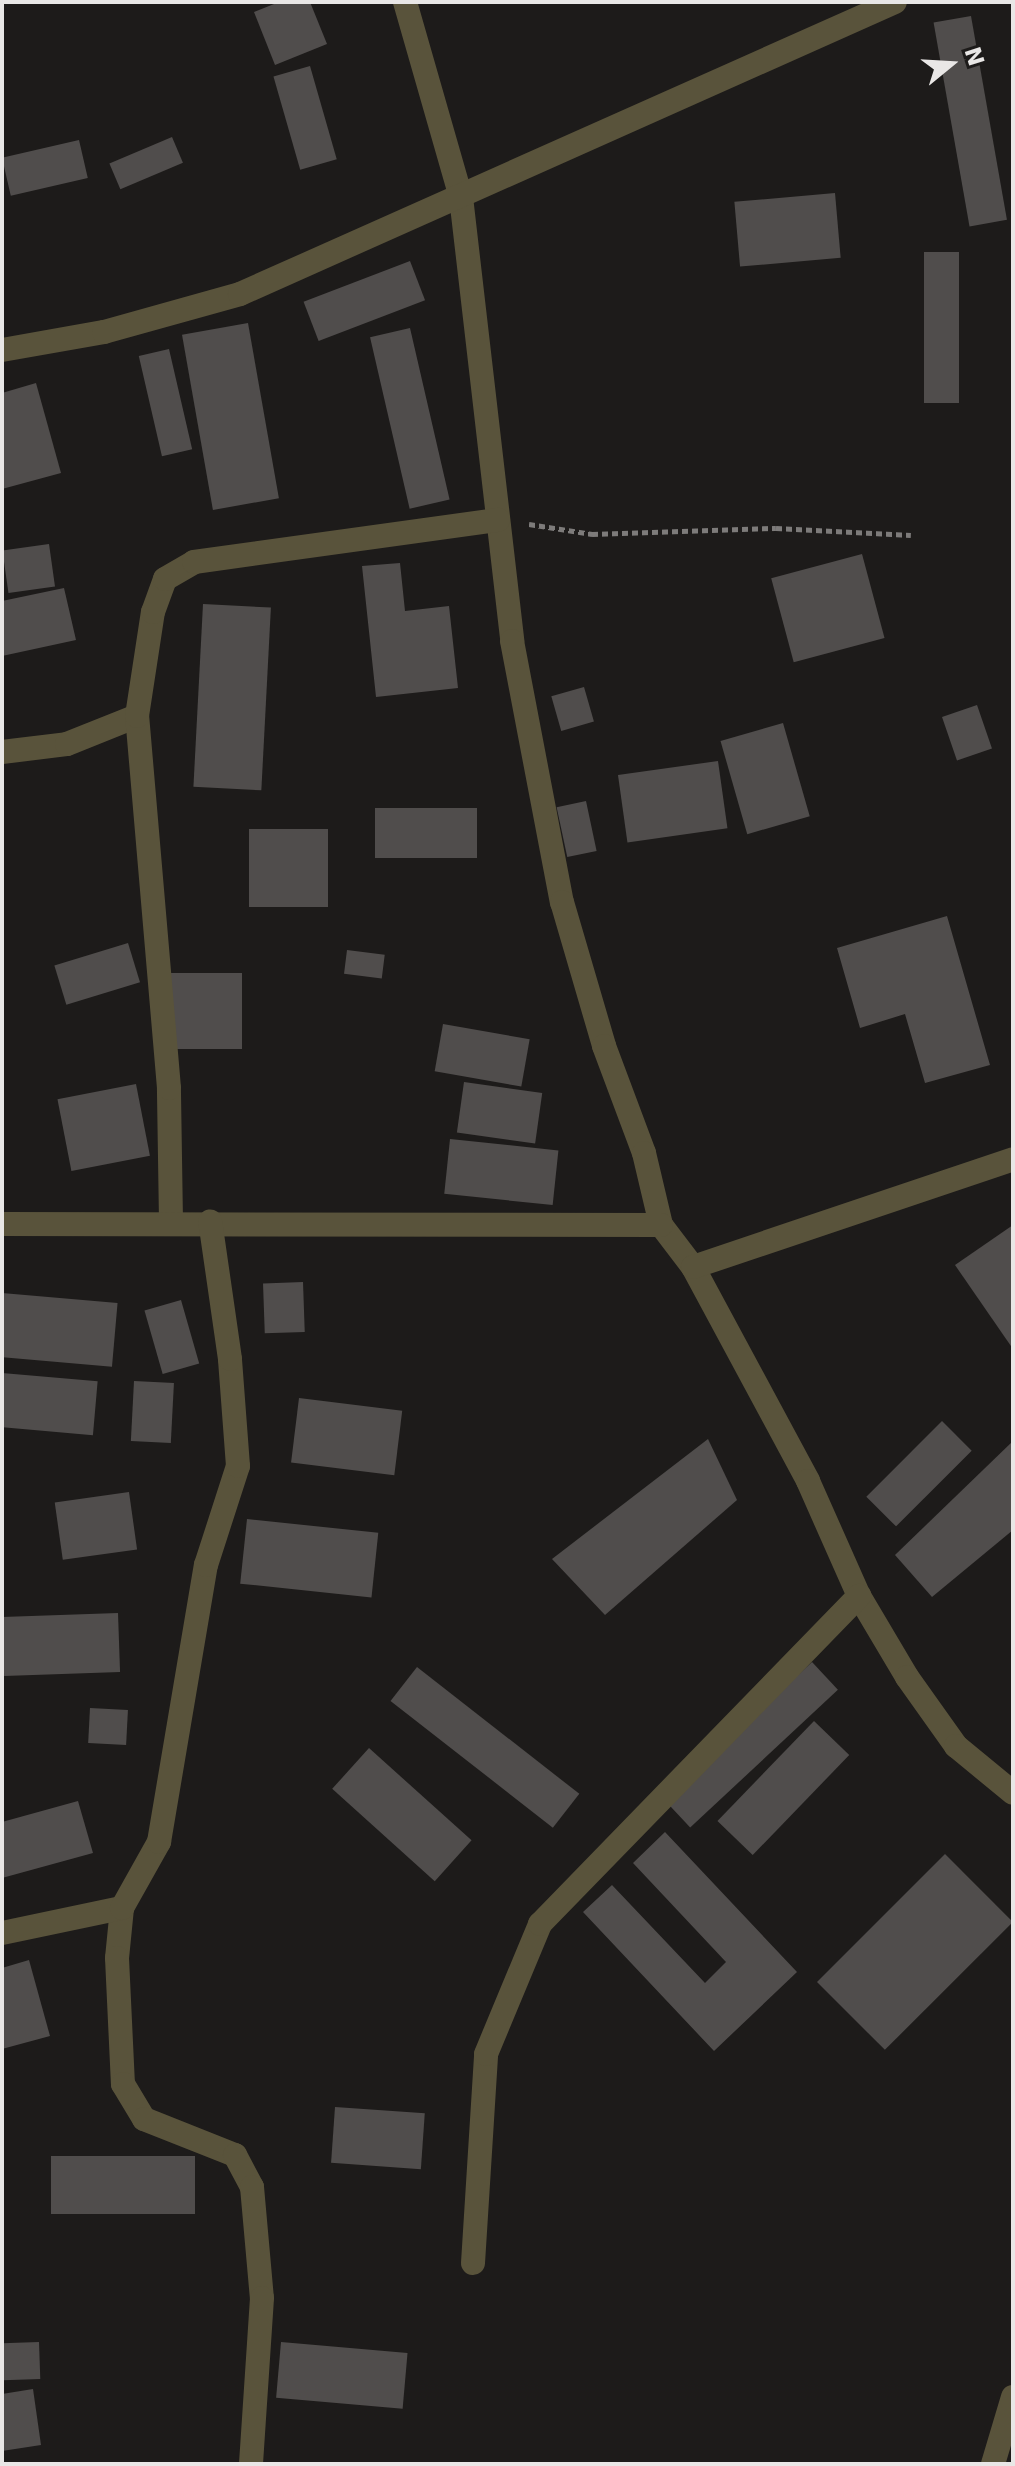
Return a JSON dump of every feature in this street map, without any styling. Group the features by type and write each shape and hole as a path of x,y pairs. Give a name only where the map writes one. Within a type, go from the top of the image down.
{"street":[{"path":"405,2 461,197 512,641 562,902 604,1046 644,1153 661,1225 693,1267 808,1481 859,1596 956,1746 1013,1793"},
{"path":"2,350 104,332 240,294 895,2"},
{"path":"171,1221 169,1088 137,716 153,612 165,579 194,562 498,520"},
{"path":"2,752 67,744 137,716"},
{"path":"693,1267 1013,1159"},
{"path":"2,1224 210,1221 661,1225"},
{"path":"210,1221 230,1359 238,1466 206,1565 159,1842 122,1908 117,1958 123,2084 144,2119 235,2155 252,2187 262,2298 251,2464"},
{"path":"473,2263 486,2054 540,1924 859,1596"},
{"path":"2,1933 122,1908"},
{"path":"993,2464 1013,2397"}],"path":[{"path":"498,520 592,534 776,528 911,535"}],"building":[{"path":"279,2 310,2 327,44 275,65 254,12"},
{"path":"971,16 1007,220 970,226 934,23"},
{"path":"310,66 337,159 300,170 273,76"},
{"path":"172,137 183,163 120,189 109,164"},
{"path":"79,140 88,178 11,196 2,158"},
{"path":"835,193 841,258 740,267 734,202"},
{"path":"924,252 959,252 959,403 924,403"},
{"path":"410,261 425,300 319,341 304,302"},
{"path":"248,323 279,498 213,510 182,335"},
{"path":"410,328 450,499 410,509 370,337"},
{"path":"169,349 192,449 162,456 139,356"},
{"path":"36,383 61,473 2,489 2,393"},
{"path":"49,544 55,587 8,593 2,551"},
{"path":"862,554 885,638 794,662 771,578"},
{"path":"400,563 405,611 449,606 458,688 376,697 362,566"},
{"path":"64,588 76,640 2,656 2,601"},
{"path":"203,604 271,608 261,790 193,787"},
{"path":"584,687 594,722 561,731 551,696"},
{"path":"977,705 992,748 957,761 942,717"},
{"path":"783,723 810,816 747,834 721,741"},
{"path":"718,761 727,828 627,842 618,775"},
{"path":"586,801 597,851 567,857 557,807"},
{"path":"375,808 477,808 477,858 375,858"},
{"path":"249,829 328,829 328,907 249,907"},
{"path":"947,916 990,1065 925,1083 905,1014 860,1028 837,948"},
{"path":"128,943 140,982 66,1005 54,966"},
{"path":"347,950 385,955 382,978 344,974"},
{"path":"171,973 242,973 242,1049 171,1049"},
{"path":"443,1024 530,1039 521,1087 435,1071"},
{"path":"464,1082 542,1093 535,1143 457,1133"},
{"path":"136,1084 150,1156 71,1171 57,1099"},
{"path":"450,1139 558,1150 553,1205 444,1194"},
{"path":"1013,1225 1013,1349 955,1265"},
{"path":"303,1282 305,1332 265,1333 263,1283"},
{"path":"2,1293 118,1303 112,1367 2,1357"},
{"path":"181,1300 199,1363 163,1374 144,1310"},
{"path":"2,1373 98,1381 93,1435 2,1427"},
{"path":"134,1381 174,1383 171,1443 131,1441"},
{"path":"299,1398 402,1411 394,1475 291,1463"},
{"path":"942,1421 972,1451 896,1526 866,1497"},
{"path":"708,1439 737,1500 605,1615 552,1559"},
{"path":"1013,1441 1013,1530 932,1597 895,1555"},
{"path":"129,1492 137,1549 63,1560 55,1502"},
{"path":"247,1519 378,1533 371,1597 240,1584"},
{"path":"118,1613 120,1672 4,1676 2,1617"},
{"path":"812,1662 838,1690 690,1828 664,1800"},
{"path":"417,1667 579,1794 553,1828 391,1701"},
{"path":"90,1708 128,1710 126,1745 88,1743"},
{"path":"814,1721 849,1755 753,1855 717,1821"},
{"path":"369,1748 472,1840 435,1881 332,1789"},
{"path":"78,1801 93,1853 2,1878 2,1822"},
{"path":"665,1832 797,1972 714,2051 583,1912 612,1885 705,1983 726,1962 633,1863"},
{"path":"945,1854 1013,1922 885,2050 817,1982"},
{"path":"29,1960 50,2036 2,2049 2,1968"},
{"path":"335,2107 425,2113 421,2169 331,2163"},
{"path":"51,2156 195,2156 195,2214 51,2214"},
{"path":"39,2342 40,2379 3,2380 2,2343"},
{"path":"281,2342 408,2353 403,2409 276,2398"},
{"path":"33,2389 41,2445 2,2451 2,2394"}]}
